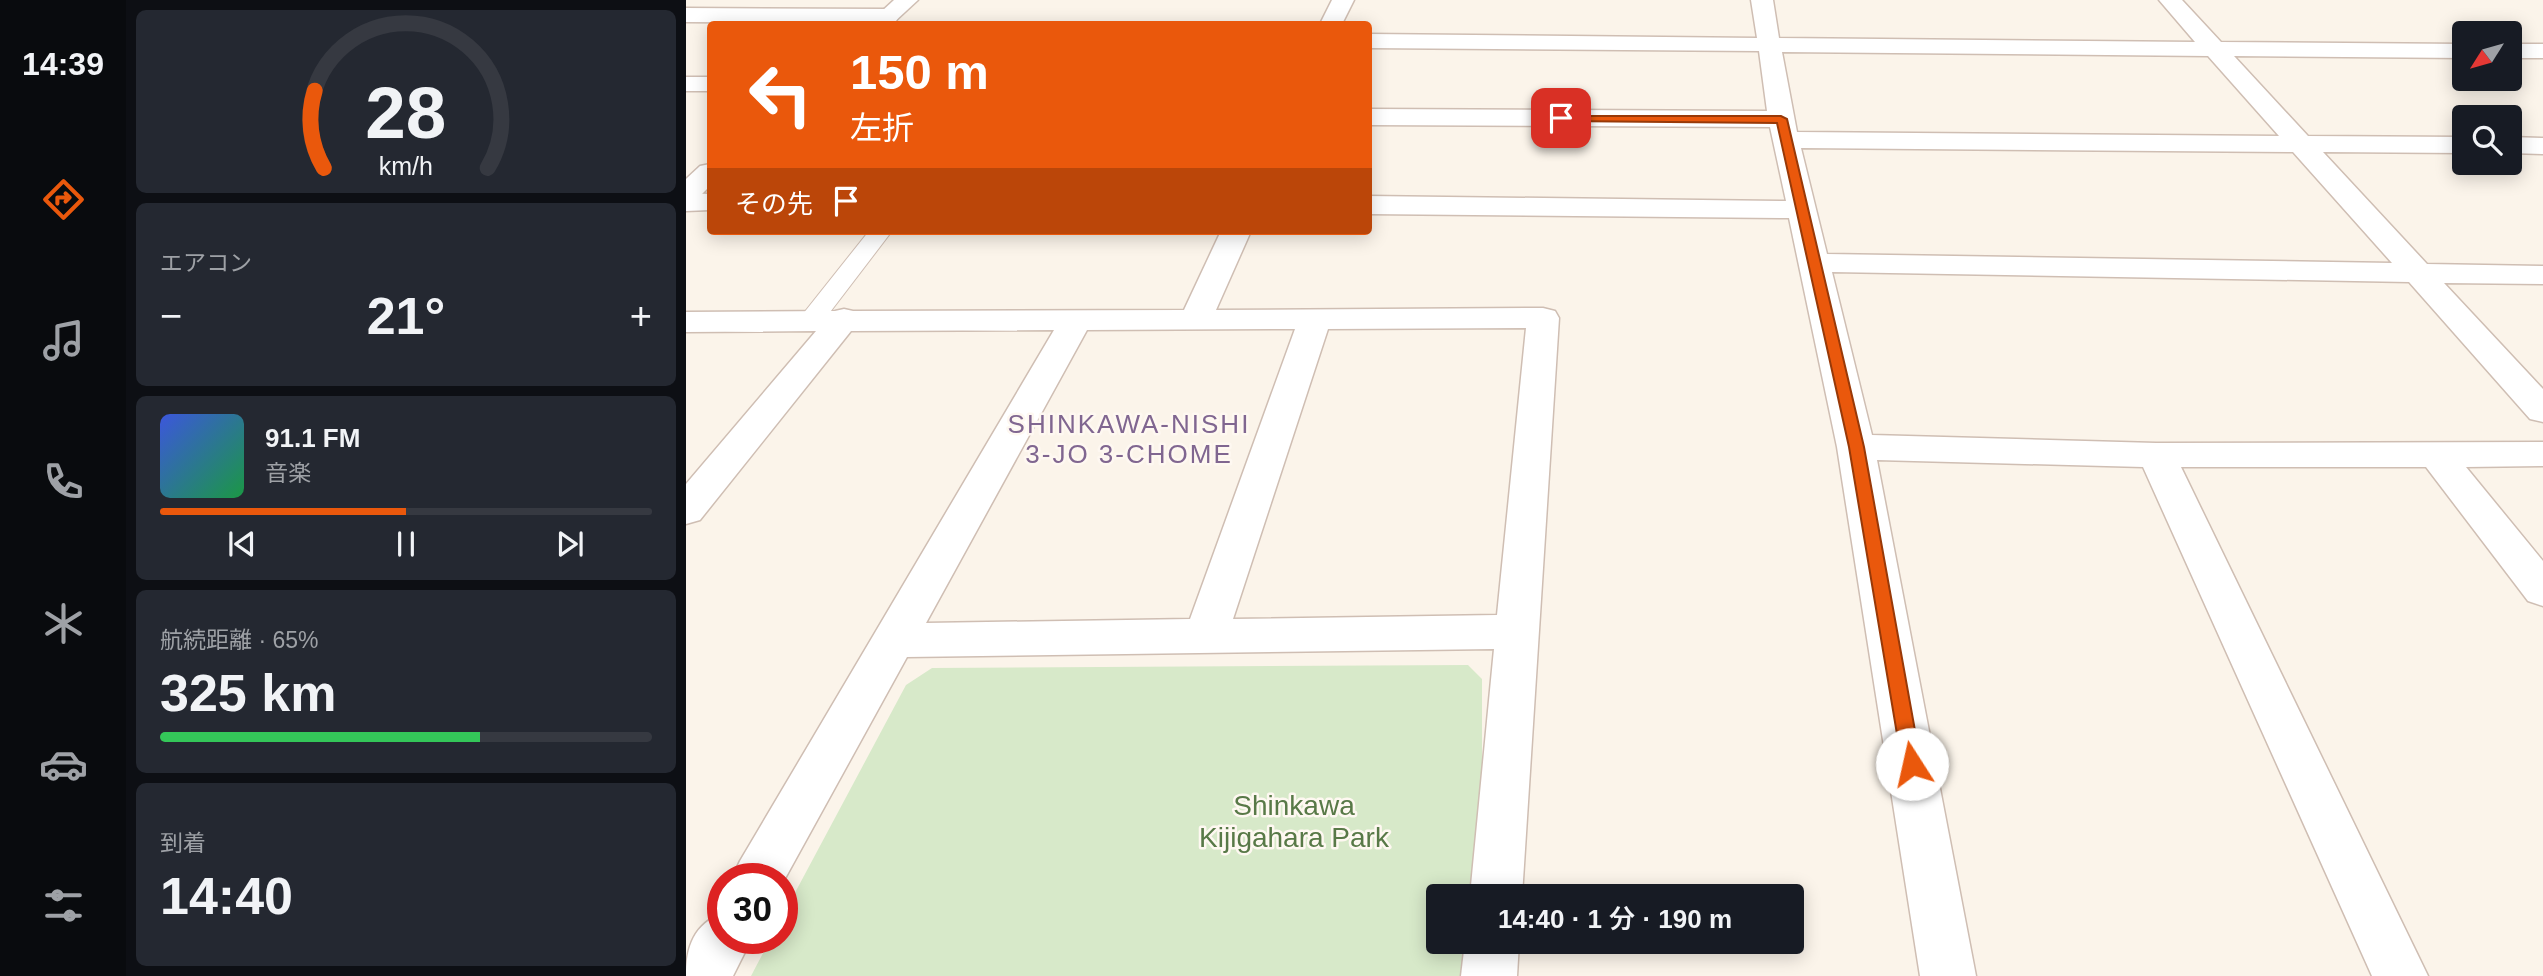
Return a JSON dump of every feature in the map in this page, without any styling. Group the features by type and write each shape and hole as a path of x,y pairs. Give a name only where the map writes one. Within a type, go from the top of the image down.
{"street":[{"path":"686,15 884,20 907,0"},
{"path":"1332,21 1343,0"},
{"path":"1762,0 1784,129 1856,447 1948,976"},
{"path":"2171,0 2543,411"},
{"path":"1372,41 1770,47 2452,51"},
{"path":"2522,51 2543,51"},
{"path":"686,84 707,85"},
{"path":"1372,117 2302,145 2452,145"},
{"path":"2522,145 2543,146"},
{"path":"686,202 700,184"},
{"path":"1372,205 1802,210"},
{"path":"1196,318 1234,235"},
{"path":"1815,263 2543,275"},
{"path":"1206,636 1315,318"},
{"path":"686,322 828,319 1543,318 1497,884"},
{"path":"686,510 828,319"},
{"path":"767,863 1077,319"},
{"path":"1856,447 2156,454 2543,454"},
{"path":"2156,454 2400,976"},
{"path":"2436,454 2543,590"},
{"path":"894,640 1518,632"},
{"path":"703,976 716,954"},
{"path":"1489,976 1491,954"}],"lane":[{"path":"828,319 879,235"}],"green space":[{"name":"Shinkawa Kijigahara Park","path":"1468,665 1482,679 1482,884 1426,884 1426,954 1482,954 1482,976 751,976 763,954 798,954 798,887 906,685 932,668"}],"district":[{"name":"SHINKAWA-NISHI 3-JO 3-CHOME","path":"1129,439"}],"route":[{"path":"1561,118 1781,119 1856,447 1912,764"}]}
